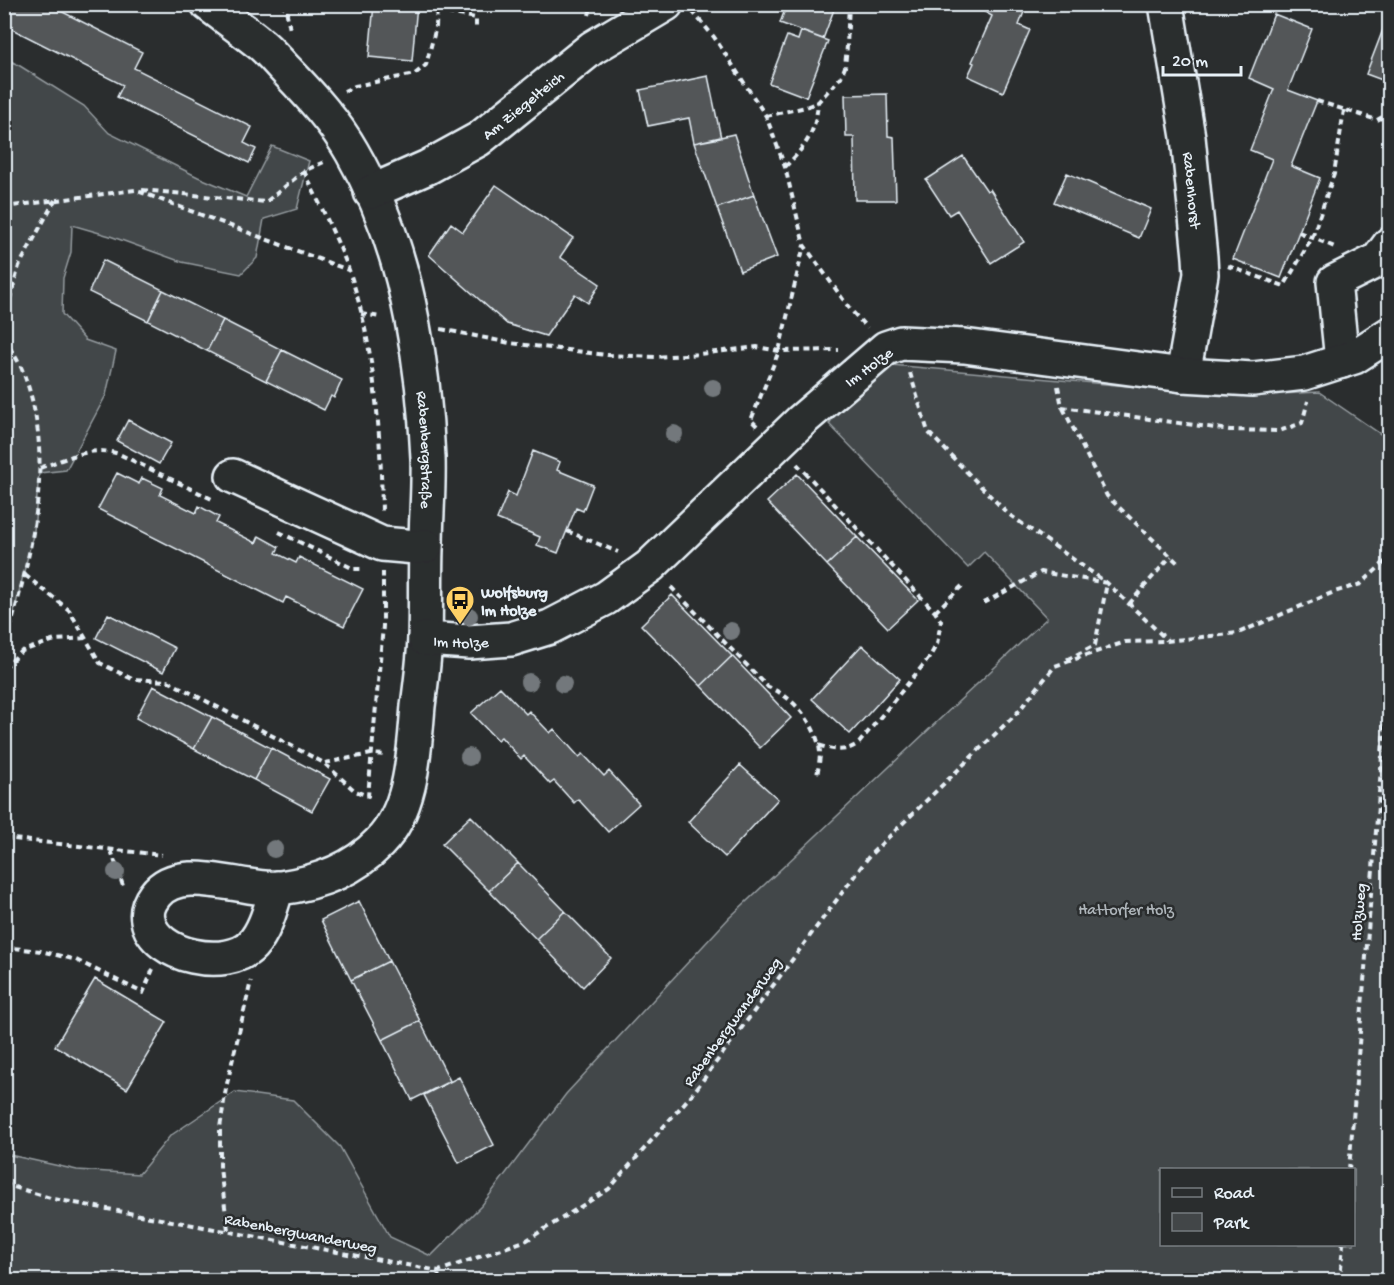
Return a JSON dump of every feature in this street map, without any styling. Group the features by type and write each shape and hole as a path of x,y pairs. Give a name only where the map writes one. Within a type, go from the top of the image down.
{"street":[{"name":"Rabenbergstraße","path":"208,4 261,44 313,97 351,150 393,242 403,275 413,323 428,460 425,639 414,756 405,796 395,820 381,842 361,859 329,878 277,888"},
{"name":"Am Ziegelteich","path":"371,192 428,167 479,139 592,48 666,4"},
{"name":"Rabenhorst","path":"1167,4 1188,137 1201,274 1183,375"},
{"path":"1329,365 1334,282 1378,260 1389,244"},
{"name":"Im Holze","path":"425,639 469,642 511,639 550,627 606,598 650,566 778,443 893,346 964,346 1183,375 1253,378 1304,372 1354,357 1389,334"},
{"path":"226,489 373,561 426,546"}],"path":[{"path":"324,113 344,92 355,86 416,74 426,65 436,27 437,4"},
{"path":"687,4 714,38 766,116 785,167 804,245 850,309 893,346 928,432 1007,513 1107,584 1167,641"},
{"path":"766,116 818,102 841,77 845,67 849,4"},
{"path":"437,11 476,18 476,28"},
{"path":"1317,101 1377,120 1389,113"},
{"path":"785,167 803,150 811,135 817,120 818,102"},
{"path":"1200,257 1284,286 1312,238 1334,174 1344,110"},
{"path":"4,207 135,190 266,202 304,171 351,150"},
{"path":"304,171 349,271 361,314 378,421 382,479 373,561"},
{"path":"135,190 349,271"},
{"path":"4,320 19,266 55,200"},
{"path":"1299,232 1340,249"},
{"path":"804,245 779,351 751,420 778,443 936,612 941,621 937,644 929,658 859,743 841,751 818,745"},
{"path":"361,314 510,343 607,355 656,357 757,347 779,351 893,346"},
{"path":"4,339 21,366 35,411 40,468 35,524 25,575 4,651"},
{"path":"1051,358 1062,407 1107,496 1180,565"},
{"path":"1062,407 1230,430 1278,431 1302,423 1329,365"},
{"path":"40,468 91,450 108,450 226,489"},
{"path":"270,527 354,569 373,561"},
{"path":"567,531 650,566 768,687 790,699 808,723 818,745 820,753 817,776"},
{"path":"1130,604 1171,556"},
{"path":"1055,666 1125,642 1167,641 1238,633 1335,592 1361,584 1389,557"},
{"path":"25,575 69,610 100,663 132,679 168,681 324,763 355,790 368,796 383,615 383,569 373,561"},
{"path":"984,603 1041,572 1107,584"},
{"path":"936,612 964,584"},
{"path":"1055,666 1095,645 1107,584"},
{"path":"4,668 22,651 55,640 87,638"},
{"name":"Holzweg","path":"1349,1168 1389,656"},
{"name":"Rabenbergwanderweg","path":"4,1184 54,1199 439,1271 527,1240 609,1189 694,1092 870,855 1017,713 1055,666"},
{"path":"324,763 371,754 414,756"},
{"path":"4,947 41,951 76,960 143,993 154,967"},
{"path":"228,1230 220,1168 220,1128 226,1088 252,977"},
{"path":"1340,1281 1343,1246"},
{"path":"438,1281 439,1271"}],"green space":[{"path":"5,58 84,106 109,133 198,177 246,197 272,146 309,161 297,209 264,219 257,258 241,274 182,262 72,225 71,252 63,278 62,314 85,340 116,351 106,395 66,470 39,473 34,531 5,649"},
{"name":"Hattorfer Holz","path":"880,364 1241,396 1319,392 1389,440 1389,1280 5,1280 5,1154 77,1170 139,1174 170,1136 235,1092 293,1100 340,1147 390,1237 431,1256 482,1205 566,1094 729,918 1047,618 984,552 968,568 829,424 850,391"}],"building":[{"path":"4,4 47,4 142,52 134,68 252,127 244,143 256,149 249,163 117,97 123,85 4,25"},
{"path":"374,4 417,4 412,61 369,57"},
{"path":"787,4 836,4 823,39 780,23"},
{"path":"986,4 1027,4 1019,25 1030,30 1003,92 968,76 992,16 983,11"},
{"path":"1274,14 1312,29 1288,90 1317,101 1291,166 1320,178 1281,278 1233,259 1272,159 1250,150 1274,89 1249,78"},
{"path":"1384,27 1390,29 1390,83 1366,74"},
{"path":"801,31 828,41 806,97 769,83 787,36 798,40"},
{"path":"708,76 721,138 694,143 689,118 648,126 640,90"},
{"path":"887,94 888,136 894,137 896,200 855,200 854,137 846,137 845,95"},
{"path":"734,134 754,195 717,208 694,143"},
{"path":"963,156 987,191 990,189 1024,242 991,263 957,210 949,215 926,180"},
{"path":"1067,173 1151,209 1139,238 1054,202"},
{"path":"496,185 573,238 560,257 600,284 588,303 575,294 546,336 507,324 429,255 451,223 463,232"},
{"path":"754,195 777,257 740,271 717,208"},
{"path":"103,260 163,290 148,321 89,292"},
{"path":"163,290 223,320 207,351 148,321"},
{"path":"223,320 282,350 266,381 207,351"},
{"path":"282,350 342,380 334,398 331,396 324,410 266,381"},
{"path":"128,420 171,443 159,464 117,441"},
{"path":"533,451 560,462 557,470 593,485 583,511 576,508 558,553 537,545 540,537 497,519 508,492 516,496"},
{"path":"117,473 139,484 142,478 163,488 160,495 196,513 199,506 219,517 216,523 256,543 259,536 279,547 276,553 296,563 299,557 363,589 344,626 286,597 283,603 98,509"},
{"path":"797,474 857,537 827,565 767,502"},
{"path":"857,537 918,600 888,628 827,565"},
{"path":"672,595 732,656 701,686 641,625"},
{"path":"108,614 175,648 163,672 96,638"},
{"path":"862,645 900,679 850,734 812,699"},
{"path":"732,656 791,718 760,748 701,686"},
{"path":"153,686 212,717 194,749 136,718"},
{"path":"500,687 526,714 529,711 550,733 554,729 579,757 583,754 604,776 609,771 639,804 608,832 578,799 574,803 554,781 550,784 524,756 521,759 501,737 497,740 471,713"},
{"path":"212,717 271,748 254,780 194,749"},
{"path":"271,748 330,779 312,811 254,780"},
{"path":"740,765 778,799 725,857 688,822"},
{"path":"471,816 518,863 489,891 442,844"},
{"path":"518,863 565,911 536,939 489,891"},
{"path":"359,901 389,961 351,980 321,920"},
{"path":"565,911 611,958 583,987 536,939"},
{"path":"389,961 420,1021 382,1040 351,980"},
{"path":"95,979 167,1022 127,1089 55,1046"},
{"path":"420,1021 450,1081 412,1100 382,1040"},
{"path":"459,1077 494,1145 459,1163 424,1095"}],"place":[{"name":"Wolfsburg Im Holze","path":"460,626"}]}
